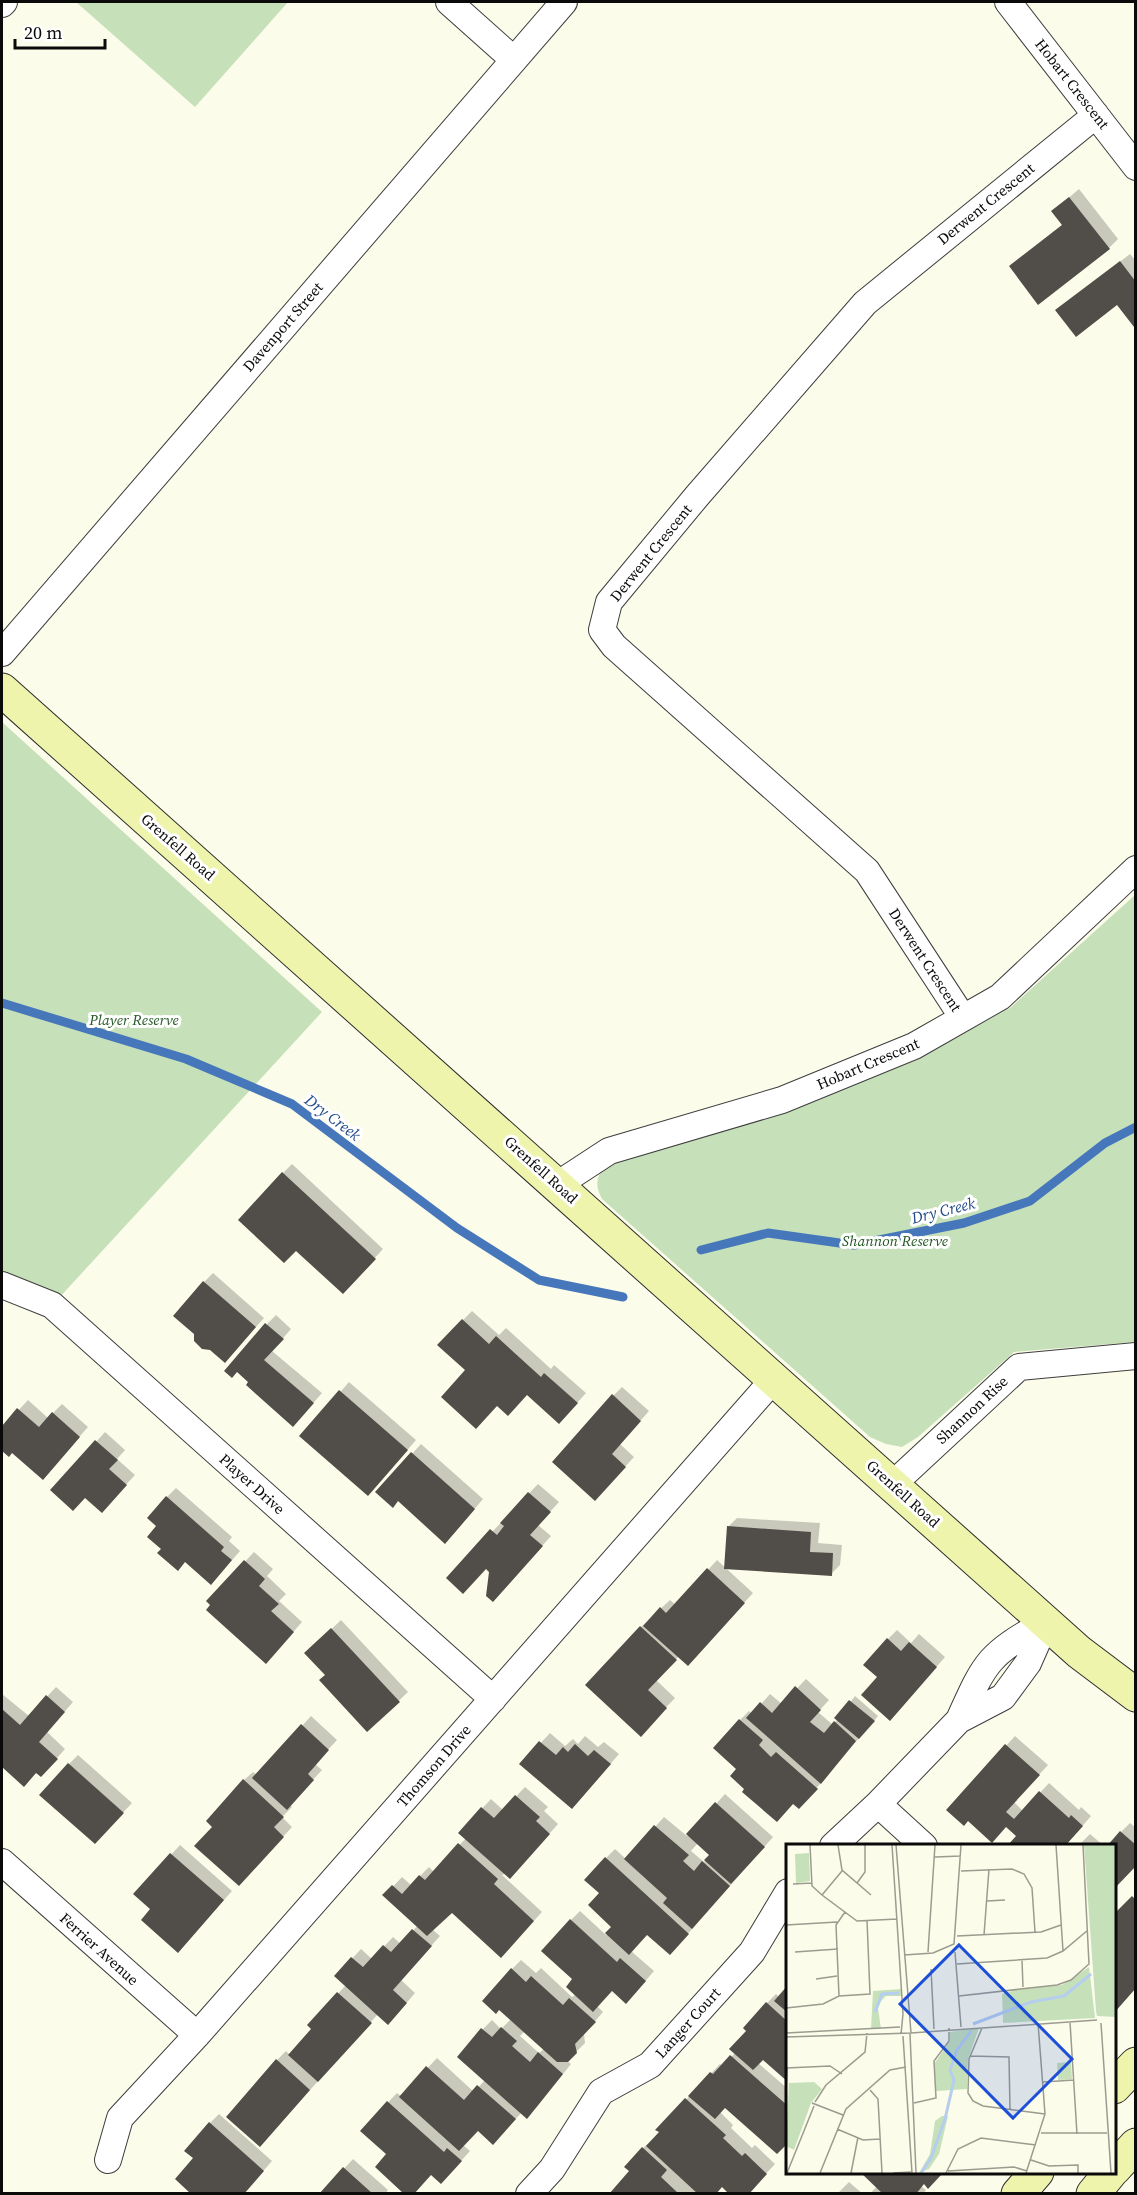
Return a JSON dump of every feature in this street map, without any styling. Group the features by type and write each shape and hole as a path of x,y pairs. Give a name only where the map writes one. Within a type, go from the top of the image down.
{"main road":[{"name":"Grenfell Road","path":"2,690 1079,1652 1136,1695"},
{"name":"Grenfell Road","path":"1079,1652 1136,1718"},
{"path":"1116,2085 1136,2064"},
{"path":"1116,2167 1136,2145"},
{"path":"1018,2193 1035,2174"},
{"path":"1093,2193 1109,2174"}],"street":[{"path":"448,2 514,60"},
{"name":"Davenport Street","path":"2,653 564,2"},
{"name":"Hobart Crescent","path":"1008,2 1136,167"},
{"name":"Derwent Crescent","path":"963,1018 867,871 614,646 602,630 609,602 697,496 865,303 1096,115"},
{"name":"Hobart Crescent","path":"557,1185 609,1151 782,1100 914,1046 1000,997 1136,869"},
{"name":"Player Drive","path":"2,1285 52,1305 493,1699"},
{"name":"Shannon Rise","path":"892,1485 1019,1367 1136,1356"},
{"name":"Thomson Drive","path":"108,2160 120,2118 197,2035 774,1379"},
{"path":"833,1844 878,1804 959,1720 1003,1697 1016,1683 1028,1664 1046,1622"},
{"path":"959,1720 979,1675 990,1658 1004,1646 1046,1622"},
{"path":"878,1804 923,1844"},
{"name":"Ferrier Avenue","path":"2,1862 197,2035"},
{"name":"Langer Court","path":"529,2193 552,2169 601,2092 651,2065 752,1952 786,1895"}],"green space":[{"path":"76,2 288,2 195,107"},
{"name":"Player Reserve","path":"2,722 322,1012 58,1299 2,1274"},
{"name":"Shannon Reserve","path":"1135,895 1135,1342 1014,1352 918,1437 902,1447 886,1444 870,1437 602,1199 597,1182 604,1166 922,1056 1010,1008"}],"building":[{"path":"1069,197 1110,249 1038,305 1009,266 1062,225 1051,211"},
{"path":"1120,261 1136,282 1136,326 1134,327 1117,305 1076,337 1055,310"},
{"path":"282,1172 376,1259 343,1294 296,1251 284,1263 238,1220"},
{"path":"203,1281 256,1327 225,1363 210,1350 202,1349 194,1341 194,1334 173,1316"},
{"path":"462,1319 489,1344 496,1336 541,1377 544,1373 578,1403 559,1424 527,1395 508,1416 497,1406 476,1429 441,1397 465,1370 437,1345"},
{"path":"265,1323 284,1339 264,1360 314,1403 293,1427 246,1385 248,1382 237,1372 232,1378 224,1371"},
{"path":"339,1390 408,1450 368,1496 299,1436"},
{"path":"612,1394 641,1421 612,1454 626,1467 595,1501 552,1462"},
{"path":"17,1408 39,1427 52,1412 80,1437 43,1480 12,1453 9,1457 2,1451 2,1426"},
{"path":"95,1440 118,1460 109,1469 127,1485 102,1513 85,1498 73,1511 50,1490"},
{"path":"411,1452 475,1509 445,1544 398,1501 393,1508 375,1492"},
{"path":"528,1492 551,1512 530,1535 543,1546 493,1602 486,1596 489,1572 486,1569 463,1594 446,1578 490,1529 497,1535 504,1526 500,1523"},
{"path":"166,1496 224,1547 221,1551 232,1560 211,1585 185,1562 178,1571 157,1553 161,1549 147,1537 156,1526 147,1518"},
{"path":"727,1526 811,1532 810,1552 833,1553 832,1576 724,1569"},
{"path":"244,1560 265,1579 259,1586 279,1604 271,1611 294,1632 266,1664 206,1610 210,1605 206,1601"},
{"path":"707,1568 745,1603 688,1666 643,1626 660,1607 666,1613"},
{"path":"640,1626 677,1660 648,1690 667,1708 641,1737 585,1685"},
{"path":"331,1628 400,1702 367,1732 319,1680 325,1675 304,1653"},
{"path":"887,1638 901,1651 909,1642 937,1667 890,1721 861,1695 877,1677 863,1665"},
{"path":"795,1686 821,1710 810,1722 824,1733 834,1721 856,1741 821,1784 746,1718 760,1702 772,1713"},
{"path":"46,1695 65,1712 39,1742 58,1759 41,1777 36,1773 24,1787 2,1767 2,1709 20,1725"},
{"path":"849,1700 875,1721 859,1739 834,1718"},
{"path":"739,1719 763,1740 759,1745 771,1757 776,1752 818,1789 799,1809 793,1804 777,1822 742,1792 744,1789 730,1776 736,1769 713,1748"},
{"path":"301,1724 329,1750 308,1774 314,1780 287,1810 252,1778"},
{"path":"539,1741 556,1755 563,1747 568,1752 575,1744 588,1756 594,1750 611,1764 572,1809 519,1764"},
{"path":"1005,1744 1040,1775 1006,1812 1014,1819 1039,1791 1069,1818 1071,1815 1083,1826 1067,1844 1009,1844 1016,1836 1006,1827 992,1843 968,1821 964,1826 946,1810"},
{"path":"68,1763 124,1813 95,1844 39,1795"},
{"path":"243,1779 284,1817 274,1827 284,1837 239,1886 194,1846 212,1827 206,1821"},
{"path":"515,1795 540,1817 536,1821 550,1834 510,1879 458,1833 481,1807 494,1818"},
{"path":"715,1802 765,1847 731,1884 704,1860 709,1855 686,1834"},
{"path":"654,1825 689,1855 683,1861 694,1871 702,1861 730,1886 692,1929 663,1903 667,1898 624,1859"},
{"path":"1120,1831 1136,1845 1136,1866 1116,1887 1116,1844 1109,1844"},
{"path":"458,1843 498,1879 494,1884 534,1921 501,1958 452,1913 427,1936 382,1895 392,1885 402,1894 419,1875 425,1880"},
{"path":"170,1853 224,1900 178,1953 141,1920 150,1909 133,1894"},
{"path":"605,1857 689,1934 670,1955 647,1935 629,1955 605,1933 611,1927 588,1905 599,1893 584,1880"},
{"path":"1132,1896 1136,1900 1136,1988 1116,2011 1116,1912"},
{"path":"570,1919 617,1962 620,1958 646,1981 626,2004 612,1991 593,2012 566,1987 572,1979 541,1951"},
{"path":"412,1929 432,1946 393,1990 407,2003 388,2025 334,1976 351,1957 363,1967 383,1945 391,1952"},
{"path":"511,1968 526,1982 531,1976 563,2005 569,1998 596,2022 575,2044 577,2053 568,2062 557,2062 499,2010 496,2014 482,2001"},
{"path":"786,1987 786,2011 774,2001"},
{"path":"337,1992 372,2023 318,2082 288,2055 311,2029 307,2025"},
{"path":"766,2002 786,2020 786,2080 763,2060 753,2070 729,2049 746,2031 743,2028"},
{"path":"501,2027 517,2041 512,2046 530,2062 538,2052 563,2074 527,2119 457,2057 481,2028 492,2037"},
{"path":"730,2055 786,2104 786,2145 777,2154 725,2108 715,2119 688,2096 710,2072 713,2074"},
{"path":"276,2059 310,2090 260,2147 226,2117"},
{"path":"426,2066 464,2100 477,2085 516,2119 493,2145 478,2131 459,2151 399,2097"},
{"path":"685,2098 726,2135 723,2138 742,2156 745,2153 767,2174 749,2194 729,2194 722,2187 716,2194 698,2194 646,2146 659,2132 655,2130"},
{"path":"387,2101 444,2152 447,2148 462,2161 441,2184 431,2175 414,2194 404,2194 375,2167 386,2154 360,2131"},
{"path":"209,2122 264,2171 244,2194 191,2194 175,2179 193,2158 184,2151"},
{"path":"642,2147 667,2170 661,2177 679,2194 609,2194 629,2171 624,2167"},
{"path":"343,2167 373,2194 319,2194"},
{"path":"862,2174 941,2175 928,2189 924,2184 916,2194 883,2194"}],"waterway":[{"name":"Dry Creek","path":"2,1003 186,1059 292,1104 457,1228 539,1280 623,1297"},
{"name":"Dry Creek","path":"701,1250 768,1233 854,1245 964,1223 1030,1201 1105,1143 1136,1127"}]}
